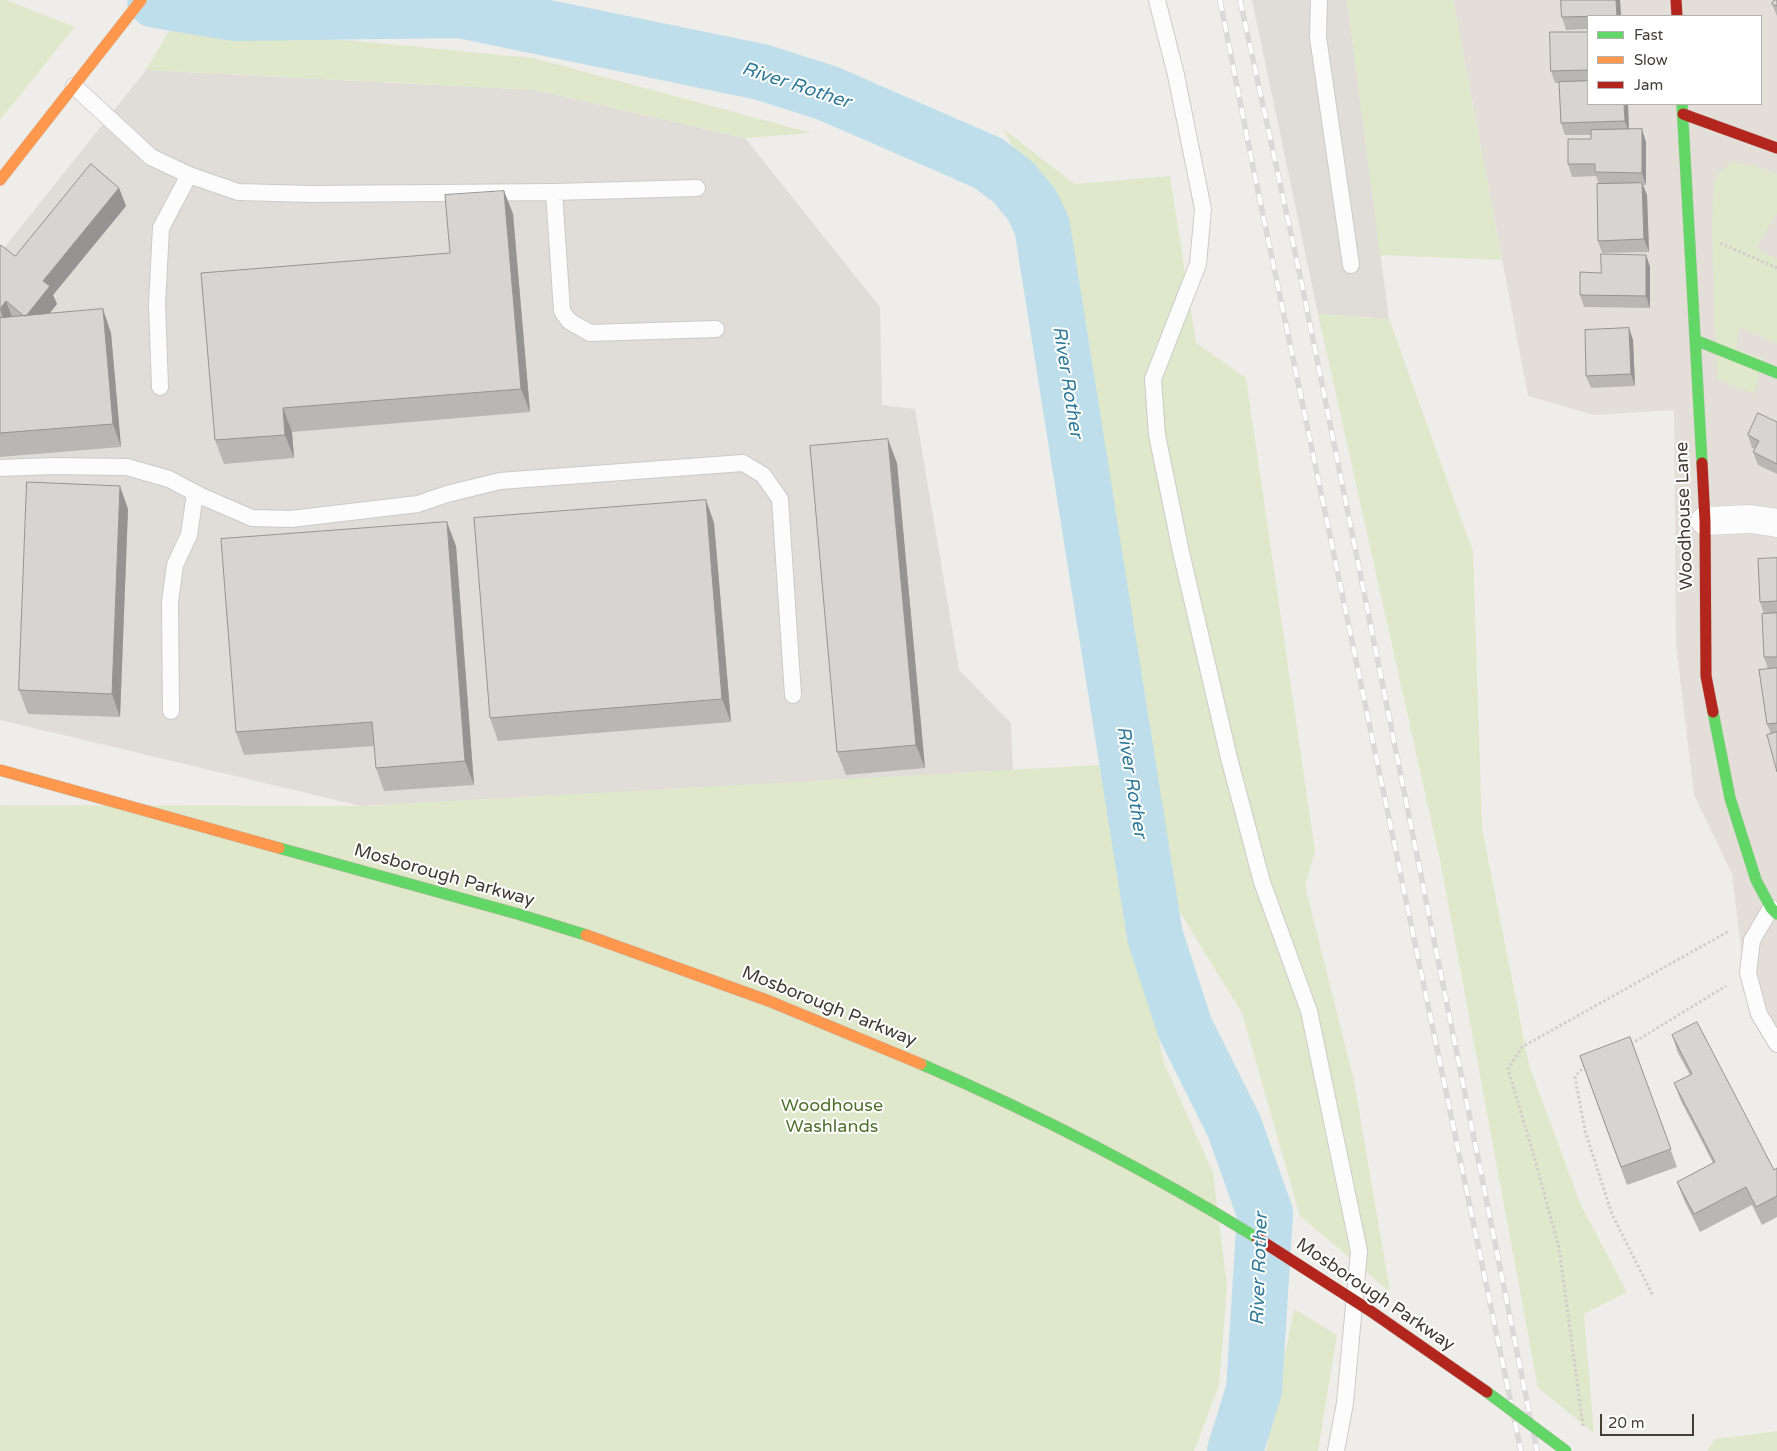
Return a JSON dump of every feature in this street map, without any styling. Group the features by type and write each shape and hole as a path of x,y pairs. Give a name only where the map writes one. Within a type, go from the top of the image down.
{"main road":[{"path":"0,180 141,0"},
{"path":"1676,0 1677,15"},
{"path":"1683,109 1777,148"},
{"name":"Woodhouse Lane","path":"1683,109 1705,521 1706,676 1730,798 1756,880 1774,911"},
{"path":"1694,340 1777,373"},
{"name":"Mosborough Parkway","path":"0,770 578,932 745,992 910,1057 1074,1134 1192,1199 1299,1264 1400,1330 1566,1451"}],"street":[{"path":"1705,521 1751,519 1777,523"}],"lane":[{"path":"1157,0 1176,75 1203,209 1198,264 1152,379 1157,435 1181,552 1231,768 1262,882 1309,1011 1359,1251 1345,1403 1336,1451"},
{"path":"1319,0 1318,37 1351,265"},
{"path":"74,86 151,156 189,175 238,192 312,194 554,193 696,188"},
{"path":"160,387 157,304 161,228 189,175"},
{"path":"554,193 562,311 569,321 590,333 716,329"},
{"path":"0,468 53,466 128,467 169,478 195,493 252,518 291,519 418,504 447,494 500,481 743,463 763,475 780,499 793,695"},
{"path":"171,711 170,602 176,566 189,535 195,493"},
{"path":"1774,911 1752,940 1748,973 1759,1014 1777,1044"}],"path":[{"path":"1689,230 1777,268"},
{"path":"1584,1432 1559,1248 1508,1069 1522,1047 1576,1016 1774,911"},
{"path":"1629,1045 1748,973"},
{"path":"1589,1060 1575,1077 1585,1131 1612,1214 1653,1296"}],"shaded area":[{"path":"1252,0 1347,0 1389,319 1318,314"},
{"path":"1453,0 1777,0 1777,1027 1745,983 1732,874 1694,795 1676,645 1674,410 1594,415 1528,396"},
{"path":"146,70 535,90 745,138 880,307 882,405 915,409 959,670 1011,723 1013,771 361,806 0,720 0,253"}],"green space":[{"path":"0,0 6,0 75,27 0,120"},
{"path":"1347,0 1453,0 1502,260 1380,255"},
{"path":"171,28 356,41 533,58 812,133 745,138 535,90 146,70"},
{"path":"1002,128 1075,184 1170,176 1196,343 1246,378 1315,851 1305,886 1354,1080 1390,1292 1300,1216 1242,1013 1179,911 1064,230"},
{"path":"1732,162 1756,166 1777,175 1777,212 1756,249 1777,259 1777,343 1739,327 1736,349 1763,358 1754,394 1717,379 1712,226 1714,185 1719,173"},
{"path":"1318,314 1389,319 1473,552 1482,828 1529,1065 1580,1203 1627,1292 1584,1314 1594,1433 1538,1388 1440,860"},
{"name":"Woodhouse Washlands","path":"1099,765 1164,1063 1213,1173 1227,1287 1219,1385 1194,1451 0,1451 0,805 361,806"},
{"path":"1294,1309 1337,1335 1318,1451 1266,1451"},
{"path":"1777,1431 1777,1451 1707,1451 1715,1439"}],"building":[{"path":"1561,0 1616,0 1617,15 1562,17"},
{"path":"1774,0 1777,0 1777,6 1772,4"},
{"path":"1550,32 1587,32 1587,70 1551,71"},
{"path":"1587,81 1587,105 1624,105 1625,121 1561,123 1559,82"},
{"path":"1642,129 1642,173 1595,172 1595,164 1568,164 1568,139 1591,139 1591,130"},
{"path":"91,164 119,188 43,281 50,286 26,316 6,301 0,309 1,245 15,256"},
{"path":"1642,183 1644,239 1598,241 1597,184"},
{"path":"504,191 521,389 283,408 285,435 215,440 201,273 450,253 445,195"},
{"path":"1601,254 1646,255 1646,296 1580,295 1580,272 1601,273"},
{"path":"103,309 113,424 0,433 0,318"},
{"path":"1629,328 1631,374 1586,376 1585,330"},
{"path":"1758,413 1777,422 1777,464 1753,452 1759,441 1748,435"},
{"path":"888,439 916,745 837,752 810,446"},
{"path":"27,482 120,486 112,694 19,690"},
{"path":"706,500 722,699 490,718 474,518"},
{"path":"447,522 465,761 376,768 372,722 236,732 221,539"},
{"path":"1777,558 1777,601 1760,602 1758,559"},
{"path":"1777,613 1777,657 1764,657 1762,614"},
{"path":"1777,668 1777,723 1767,724 1759,670"},
{"path":"1777,732 1777,772 1767,735"},
{"path":"1697,1022 1774,1170 1777,1168 1777,1196 1756,1207 1746,1187 1694,1214 1677,1182 1715,1162 1674,1083 1692,1074 1672,1035"},
{"path":"1630,1037 1671,1149 1621,1167 1580,1056"}],"waterway":[{"name":"River Rother","path":"155,0 233,13 460,10 761,72 827,93 988,163 1013,182 1032,205 1042,226 1155,936 1185,1028 1234,1126 1265,1213 1254,1390 1235,1451"}],"railway":[{"path":"1220,0 1252,162 1521,1451"},
{"path":"1240,0 1300,275 1537,1451"}],"traffic: fast":[{"path":"1682,105 1702,463"},
{"path":"1695,340 1777,373"},
{"path":"1713,712 1730,798 1756,880 1771,908 1777,914"},
{"path":"279,848 518,914 586,935"},
{"path":"921,1064 1050,1123 1134,1167 1257,1238"},
{"path":"1487,1392 1566,1451"}],"traffic: slow":[{"path":"0,180 141,0"},
{"path":"0,770 279,848"},
{"path":"586,935 769,1001 921,1064"}],"traffic: jam":[{"path":"1676,0 1677,15"},
{"path":"1683,114 1777,148"},
{"path":"1702,463 1705,521 1706,676 1713,712"},
{"path":"1257,1238 1369,1310 1487,1392"}]}
